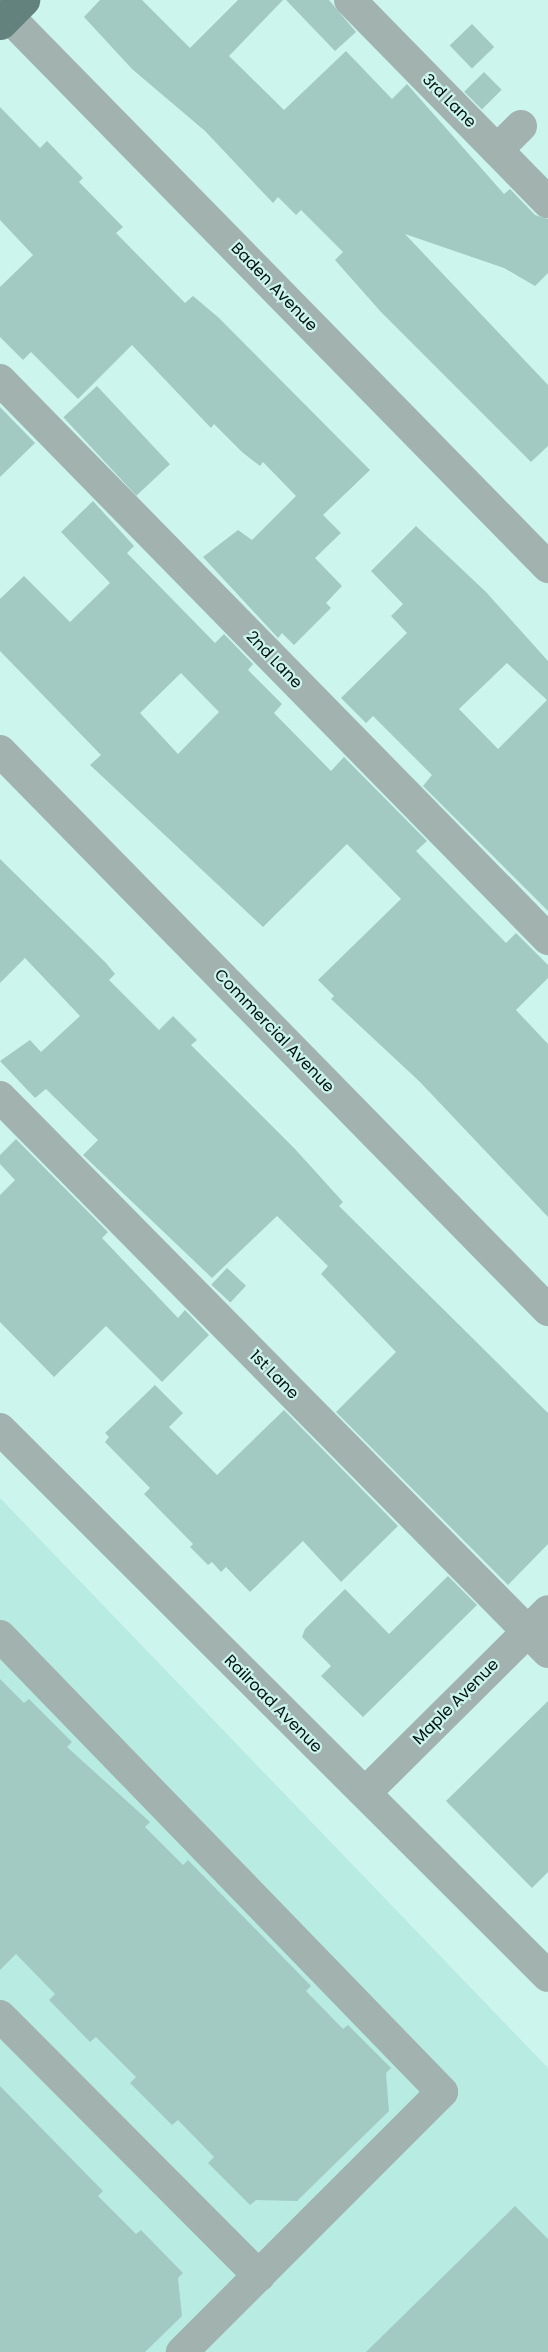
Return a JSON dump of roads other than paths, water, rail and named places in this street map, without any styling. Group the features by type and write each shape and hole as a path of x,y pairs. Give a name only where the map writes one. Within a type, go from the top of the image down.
{"street":[{"name":"3rd Lane","path":"350,0 548,202"},
{"name":"Baden Avenue","path":"8,12 548,567"},
{"path":"497,150 521,126"},
{"name":"2nd Lane","path":"0,380 548,939"},
{"name":"Commercial Avenue","path":"0,751 548,1310"},
{"name":"1st Lane","path":"0,1097 541,1631"},
{"name":"Railroad Avenue","path":"0,1429 548,1977"},
{"name":"Maple Avenue","path":"365,1793 541,1631"},
{"path":"0,1636 442,2092 182,2352"},
{"path":"0,2016 259,2276"}]}
